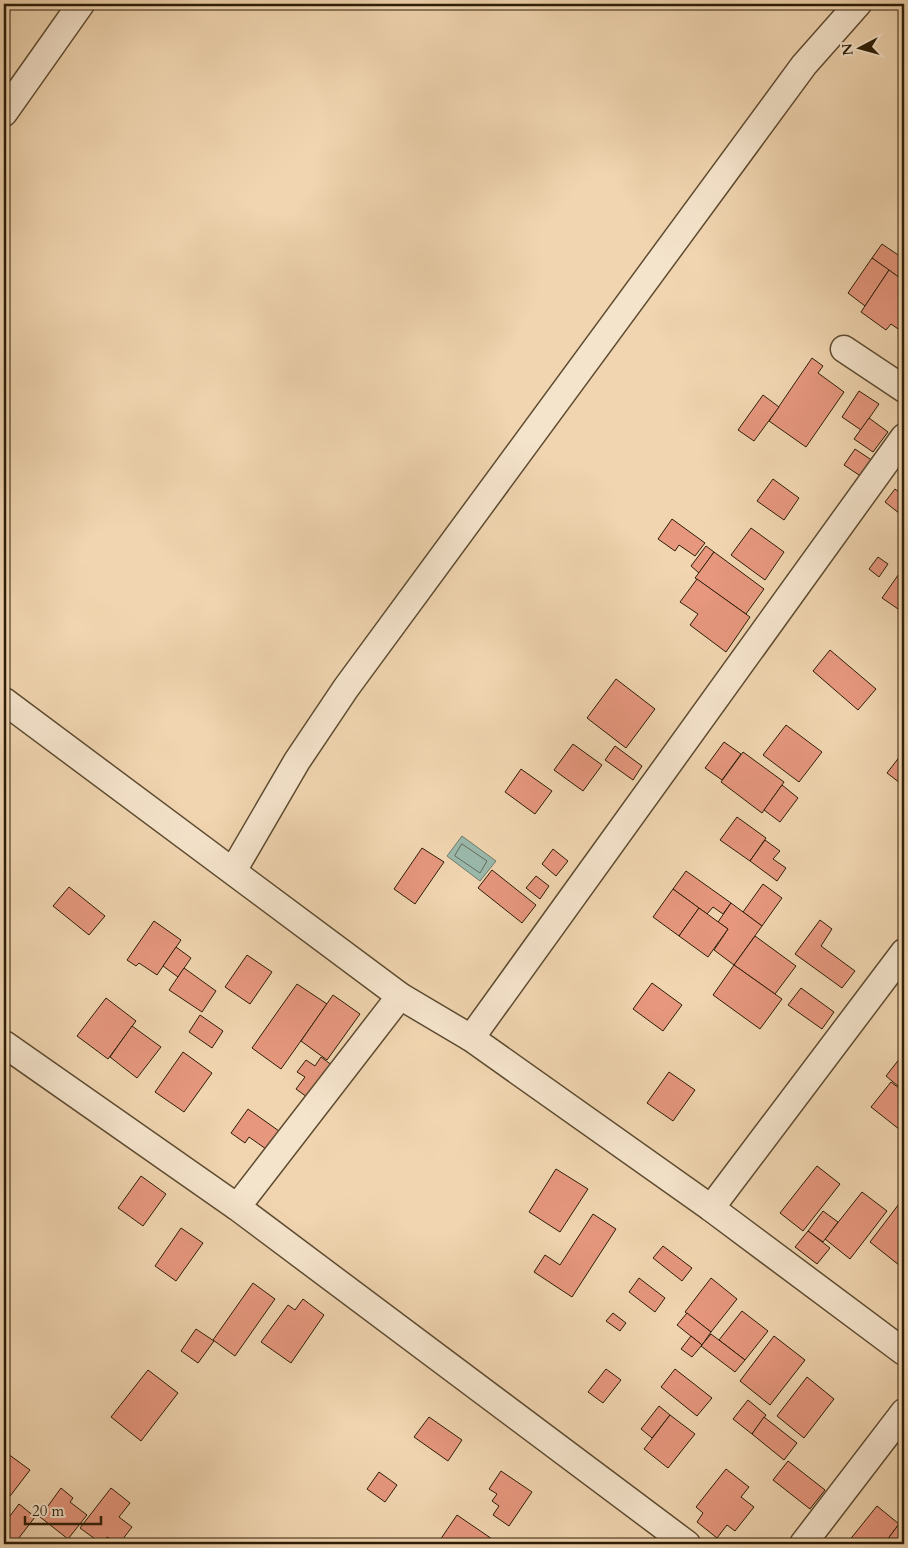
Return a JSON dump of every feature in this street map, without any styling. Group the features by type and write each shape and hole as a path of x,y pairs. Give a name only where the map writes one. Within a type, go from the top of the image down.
{"street":[{"path":"4,113 81,4"},
{"path":"233,871 297,760 346,688 804,64 858,4"},
{"path":"844,349 904,390"},
{"path":"471,1038 904,437"},
{"path":"4,701 400,996 471,1038 711,1208 904,1352"},
{"path":"711,1208 904,952"},
{"path":"237,1208 400,996"},
{"path":"4,1044 237,1208 687,1544"},
{"path":"805,1544 904,1412"}],"water":[{"path":"462,836 496,861 480,881 447,856"}],"building":[{"path":"882,244 904,259 904,281 872,258"},
{"path":"872,258 889,270 865,306 848,293"},
{"path":"889,270 904,281 904,333 891,324 886,330 861,312"},
{"path":"812,358 823,366 818,373 844,392 806,447 769,421"},
{"path":"859,391 879,404 861,430 842,417"},
{"path":"763,395 779,407 754,441 738,430"},
{"path":"869,418 888,432 873,452 854,439"},
{"path":"855,449 876,463 865,479 844,465"},
{"path":"773,479 799,498 784,520 757,501"},
{"path":"895,489 904,496 904,517 885,502"},
{"path":"672,519 705,543 695,556 679,545 675,551 658,539"},
{"path":"751,528 784,552 765,580 731,555"},
{"path":"706,546 714,552 699,573 691,566"},
{"path":"714,552 764,589 746,614 695,578"},
{"path":"878,557 888,564 879,577 869,569"},
{"path":"901,571 904,573 904,613 882,598"},
{"path":"697,579 750,617 726,652 690,625 698,614 680,602"},
{"path":"830,650 876,689 858,710 813,671"},
{"path":"616,679 655,709 626,748 587,718"},
{"path":"786,725 822,752 799,782 763,755"},
{"path":"724,742 741,754 722,780 705,768"},
{"path":"573,744 602,765 583,791 554,770"},
{"path":"615,746 642,766 633,780 605,760"},
{"path":"904,751 904,786 887,773"},
{"path":"743,752 784,782 762,813 721,782"},
{"path":"521,769 552,791 535,814 505,792"},
{"path":"782,785 798,798 780,822 764,810"},
{"path":"737,817 766,838 750,861 720,840"},
{"path":"765,840 780,851 773,859 786,868 777,881 750,861"},
{"path":"422,848 444,862 415,904 394,889"},
{"path":"553,849 568,861 556,876 542,864"},
{"path":"492,870 536,905 522,923 478,888"},
{"path":"686,871 731,903 723,914 713,907 707,914 673,889"},
{"path":"536,876 549,886 540,899 526,888"},
{"path":"763,884 782,898 762,926 743,912"},
{"path":"69,887 105,916 89,935 53,906"},
{"path":"673,889 699,908 679,936 653,917"},
{"path":"731,903 762,926 734,965 714,950 728,929 718,922"},
{"path":"699,908 728,929 708,957 679,936"},
{"path":"820,920 832,929 821,946 855,971 842,988 795,954"},
{"path":"154,921 181,940 157,975 139,963 136,966 127,960"},
{"path":"755,936 796,966 775,994 734,965"},
{"path":"176,947 191,958 178,977 163,966"},
{"path":"247,955 272,972 250,1004 225,987"},
{"path":"734,965 782,999 760,1029 713,995"},
{"path":"184,968 216,991 202,1012 169,990"},
{"path":"652,983 682,1005 663,1031 633,1009"},
{"path":"297,984 327,1004 281,1069 252,1048"},
{"path":"801,988 834,1012 822,1029 788,1005"},
{"path":"333,995 360,1014 327,1060 301,1041"},
{"path":"106,998 136,1021 108,1059 77,1036"},
{"path":"200,1015 223,1031 212,1048 189,1032"},
{"path":"132,1026 161,1047 137,1078 110,1057"},
{"path":"183,1052 212,1073 184,1112 155,1092"},
{"path":"904,1053 904,1091 886,1076"},
{"path":"321,1057 337,1069 314,1102 296,1089 305,1077 297,1072 306,1060 315,1066"},
{"path":"669,1072 695,1090 673,1121 647,1103"},
{"path":"891,1082 904,1092 904,1133 871,1107"},
{"path":"248,1109 279,1131 266,1149 249,1137 245,1143 231,1133"},
{"path":"817,1166 840,1184 803,1231 780,1213"},
{"path":"556,1169 588,1189 560,1232 529,1212"},
{"path":"141,1176 166,1194 143,1226 118,1208"},
{"path":"862,1192 887,1211 850,1259 825,1239"},
{"path":"902,1200 904,1202 904,1269 870,1242"},
{"path":"823,1211 838,1222 823,1242 808,1231"},
{"path":"593,1214 616,1229 572,1297 534,1272 545,1255 560,1265"},
{"path":"181,1228 203,1243 176,1281 155,1266"},
{"path":"808,1231 830,1248 817,1264 795,1247"},
{"path":"663,1246 692,1268 682,1281 653,1258"},
{"path":"639,1278 665,1298 655,1312 629,1292"},
{"path":"711,1278 737,1299 711,1332 685,1312"},
{"path":"253,1283 275,1299 235,1356 213,1340"},
{"path":"303,1299 324,1315 291,1363 261,1342 288,1305 295,1310"},
{"path":"742,1311 768,1331 745,1360 719,1340"},
{"path":"613,1313 626,1323 620,1331 606,1321"},
{"path":"687,1313 711,1332 702,1345 677,1325"},
{"path":"196,1329 214,1341 198,1363 181,1351"},
{"path":"711,1334 745,1360 735,1372 701,1346"},
{"path":"691,1336 702,1345 692,1357 681,1349"},
{"path":"774,1336 805,1360 770,1405 740,1381"},
{"path":"606,1369 621,1380 603,1403 588,1392"},
{"path":"675,1369 712,1398 697,1416 661,1387"},
{"path":"148,1370 178,1393 141,1441 111,1417"},
{"path":"807,1377 834,1399 804,1438 777,1416"},
{"path":"748,1400 766,1415 752,1434 733,1419"},
{"path":"659,1406 670,1415 652,1438 641,1429"},
{"path":"670,1415 695,1434 668,1468 644,1449"},
{"path":"429,1417 462,1440 448,1461 414,1437"},
{"path":"764,1417 797,1443 784,1460 752,1434"},
{"path":"4,1451 30,1470 4,1504"},
{"path":"788,1461 825,1490 810,1509 773,1480"},
{"path":"726,1469 749,1487 741,1497 754,1507 735,1531 727,1525 717,1538 697,1522 703,1513 696,1507"},
{"path":"501,1471 532,1492 509,1526 493,1515 499,1506 492,1501 497,1494 489,1489"},
{"path":"379,1472 397,1485 385,1502 367,1489"},
{"path":"61,1488 73,1498 70,1502 87,1515 68,1539 40,1517"},
{"path":"111,1488 130,1503 119,1517 132,1527 119,1544 107,1537 102,1544 80,1528"},
{"path":"19,1504 35,1517 15,1543 4,1535 4,1524"},
{"path":"877,1506 899,1524 884,1544 852,1544 848,1542"},
{"path":"457,1515 495,1541 493,1544 446,1544 440,1540"},
{"path":"902,1520 904,1521 904,1544 884,1544"}]}
